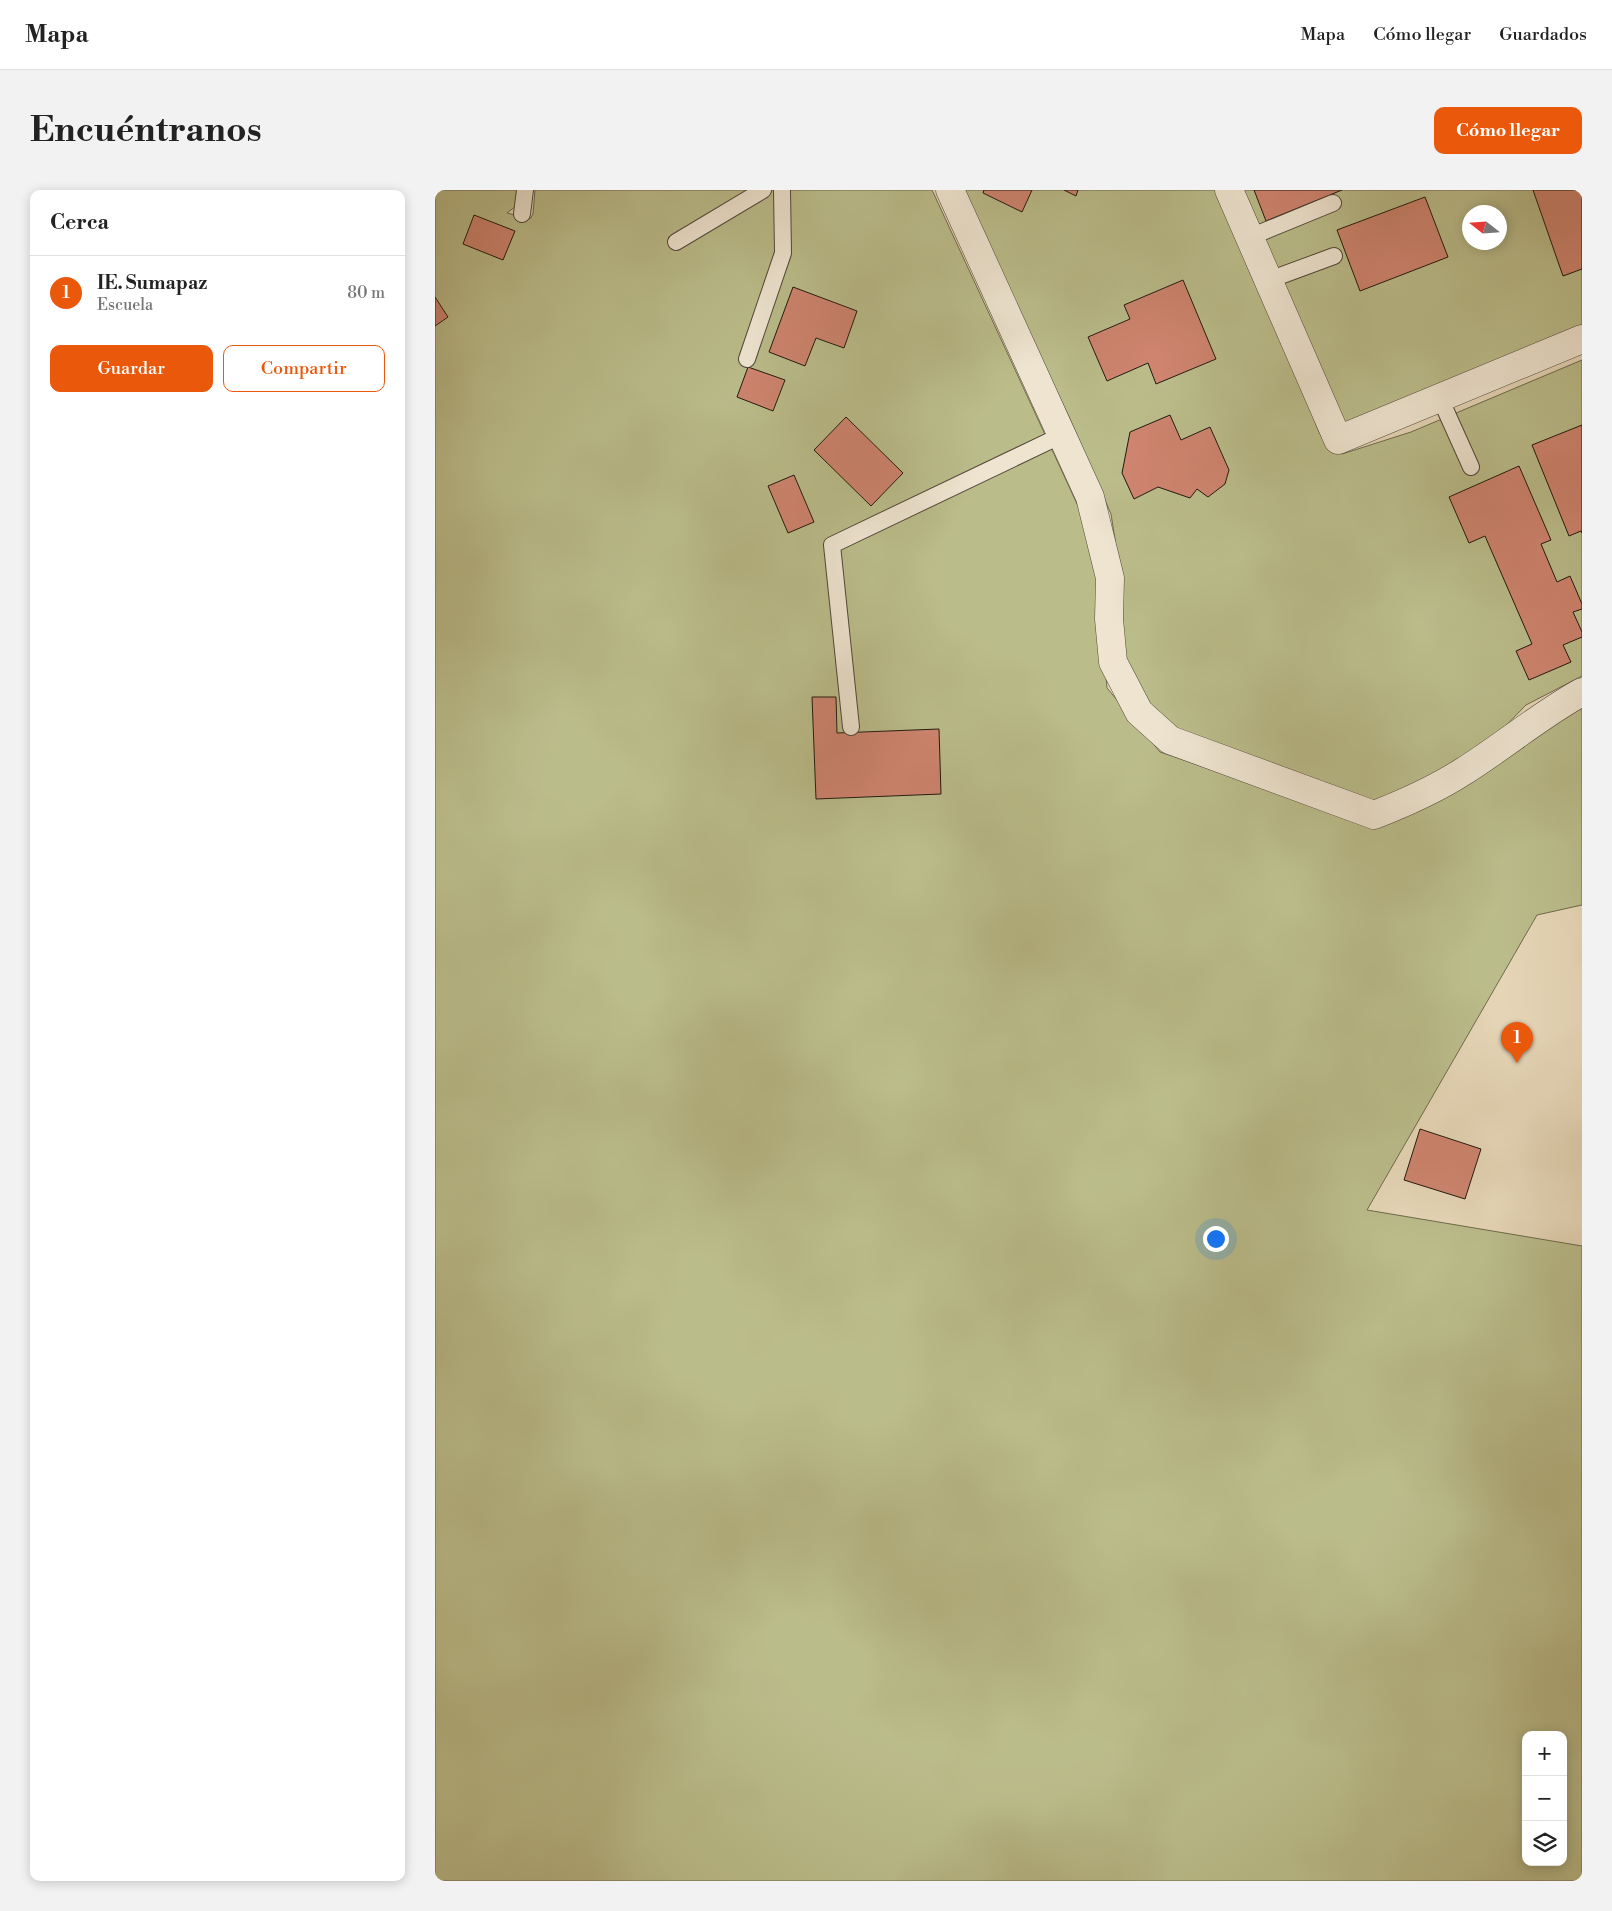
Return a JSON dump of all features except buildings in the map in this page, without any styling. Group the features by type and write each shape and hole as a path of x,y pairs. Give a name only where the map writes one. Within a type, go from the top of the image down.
{"street":[{"path":"950,190 1090,497 1110,578 1109,619 1113,662 1139,712 1170,740 1374,815 1403,804 1464,771 1582,692"},
{"path":"1229,190 1339,440 1582,339"}],"lane":[{"path":"522,214 525,190"},
{"path":"676,242 763,190"},
{"path":"747,359 783,253 782,190"},
{"path":"1250,237 1333,204"},
{"path":"1269,280 1334,256"},
{"path":"1440,398 1471,467"},
{"path":"851,727 832,544 1062,435"}],"green space":[{"path":"435,190 518,190 516,206 507,213 530,219 533,214 535,190 932,190 1084,519 1098,576 1107,688 1160,752 1373,825 1582,703 1582,905 1537,915 1367,1210 1582,1246 1582,1881 435,1881"},
{"path":"961,190 1222,190 1310,404 1320,433 1328,444 1342,454 1411,432 1582,360 1582,676 1526,705 1492,740 1440,773 1377,804 1174,730 1147,712 1126,670 1119,565 1111,514 1070,419"},
{"path":"1237,190 1582,190 1582,332 1340,434"}],"place":[{"name":"IE. Sumapaz","path":"1517,1063"}]}
